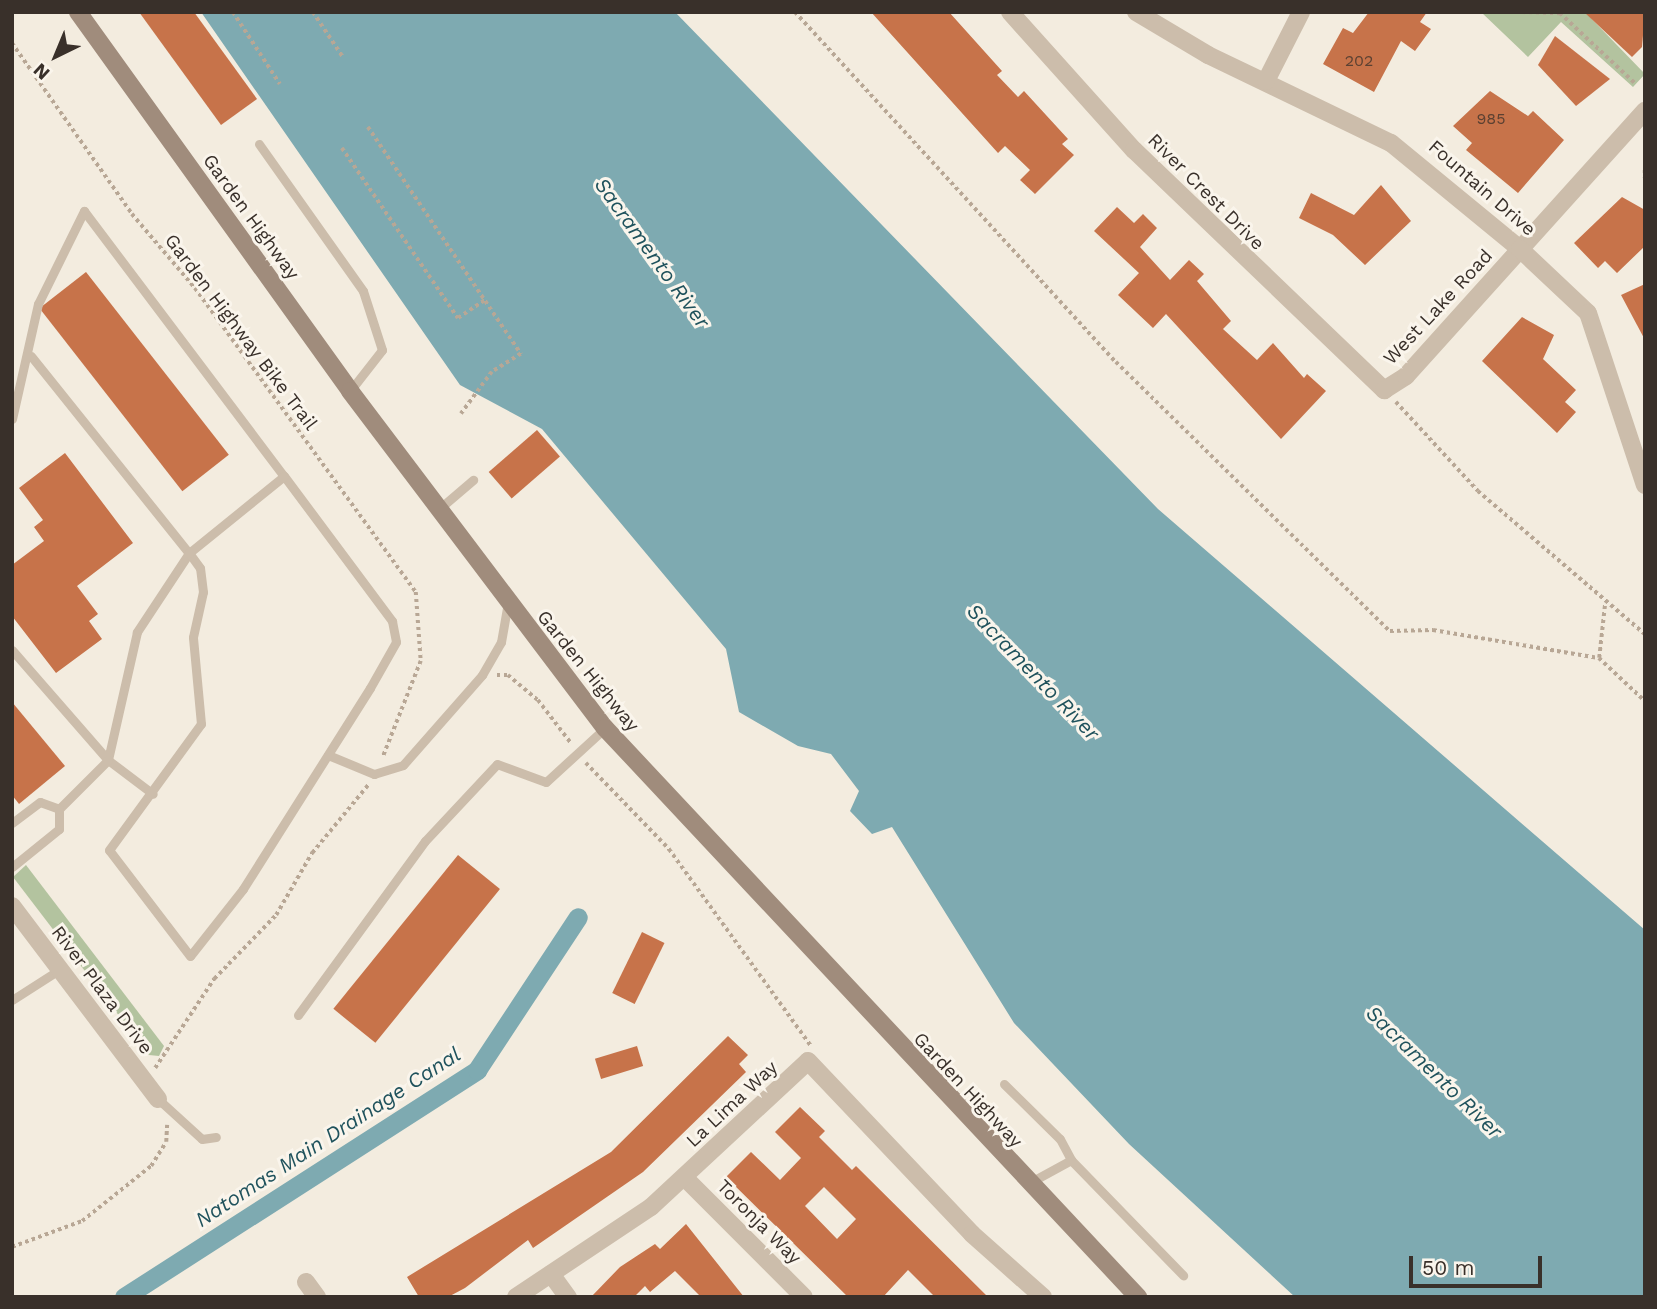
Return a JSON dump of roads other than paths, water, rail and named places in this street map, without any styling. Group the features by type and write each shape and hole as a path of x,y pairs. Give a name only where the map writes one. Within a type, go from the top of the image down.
{"main road":[{"name":"Garden Highway","path":"78,12 350,391 508,604 606,728 1027,1183 1138,1297"}],"street":[{"name":"River Crest Drive","path":"1010,12 1153,168 1384,390"},
{"name":"Fountain Drive","path":"1136,12 1416,158 1520,249 1588,313 1645,485"},
{"path":"1266,81 1301,12"},
{"name":"West Lake Road","path":"1384,390 1406,376 1645,111"},
{"name":"River Plaza Drive","path":"12,905 159,1098"},
{"name":"La Lima Way","path":"516,1297 685,1178 808,1062 972,1234 1043,1297"},
{"name":"Toronja Way","path":"685,1178 804,1297"},
{"path":"551,1274 568,1297"},
{"path":"306,1282 317,1297"}],"lane":[{"path":"259,144 363,291 382,350 350,391"},
{"path":"12,419 31,356 38,304 84,211 392,621 396,642 328,755 279,822 243,889 190,956 109,850 153,794 201,724 193,637 203,592 200,568 31,356"},
{"path":"12,867 59,829 59,808 108,760 137,632 189,553 284,476"},
{"path":"439,509 473,480"},
{"path":"328,755 374,774 403,765 482,675 501,642 508,604"},
{"path":"12,650 108,760 153,794"},
{"path":"298,1015 425,841 497,764 546,782 606,728"},
{"path":"12,823 40,802 59,808"},
{"path":"12,1000 59,970"},
{"path":"1004,1084 1060,1139 1071,1160 1183,1275"},
{"path":"159,1098 202,1139 216,1137"},
{"path":"1027,1183 1071,1160"}],"water":[{"name":"Sacramento River","path":"201,12 675,12 1158,509 1645,930 1645,1297 1295,1297 1129,1144 1014,1023 892,827 872,834 850,811 859,791 831,754 798,746 739,712 726,649 542,429 460,385"}],"waterway":[{"name":"Natomas Main Drainage Canal","path":"124,1297 477,1070 578,917"}]}
